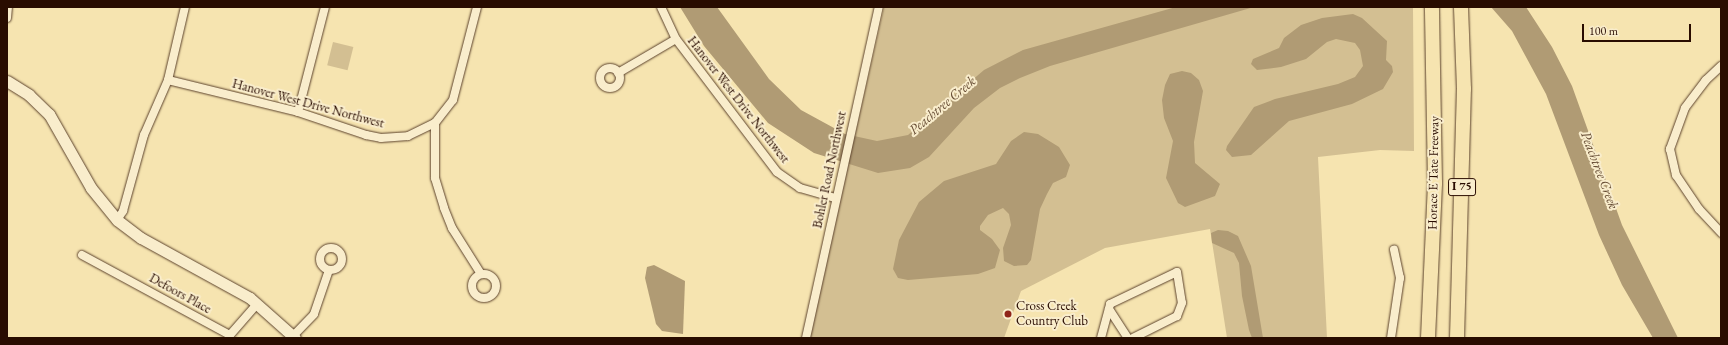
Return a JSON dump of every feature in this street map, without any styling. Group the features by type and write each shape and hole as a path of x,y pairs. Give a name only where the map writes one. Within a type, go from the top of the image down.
{"highway":[{"name":"Horace E Tate Freeway","path":"1428,338 1435,183 1432,7"},
{"name":"I 75","path":"1457,338 1464,97 1461,7"}],"street":[{"path":"7,18 8,7"},
{"path":"117,220 123,211 144,135 168,80 186,7"},
{"path":"298,112 326,7"},
{"path":"477,7 457,90 436,123 435,178 452,228 481,274"},
{"name":"Hanover West Drive Northwest","path":"661,7 676,39 777,172 800,188 836,198"},
{"name":"Bohler Road Northwest","path":"806,338 842,168 879,7"},
{"path":"618,72 676,39"},
{"path":"1721,66 1706,80 1685,108 1674,133 1670,149 1676,175 1698,209 1721,233"},
{"name":"Hanover West Drive Northwest","path":"168,80 298,112 381,138 408,136 436,123"},
{"path":"7,81 29,95 49,114 91,188 117,220 142,238 257,304 294,337 314,314 329,270"},
{"path":"1391,338 1400,278 1394,250"},
{"name":"Defoors Place","path":"82,256 230,335 257,304"},
{"path":"1101,338 1110,304 1177,272 1182,303 1177,316 1133,338"},
{"path":"1109,309 1128,338"}],"shaded area":[{"path":"884,7 1413,7 1414,151 1380,150 1318,157 1327,338 1227,338 1210,229 1105,248 1021,291 1004,338 809,338"},
{"path":"333,42 353,47 348,70 327,65"}],"water":[{"path":"680,7 717,7 769,79 801,110 845,134 877,141 908,135 984,70 1023,50 1176,7 1254,7 1050,66 1020,78 1000,88 974,108 929,157 910,168 878,173 814,153 768,123 704,46"},
{"name":"Peachtree Creek","path":"1491,7 1526,7 1552,47 1572,86 1622,225 1678,338 1653,338 1622,285 1599,235 1546,94 1512,31"},
{"path":"1353,14 1362,18 1387,41 1386,60 1392,66 1393,72 1383,89 1352,104 1289,121 1251,155 1232,157 1226,150 1227,146 1254,107 1275,99 1338,84 1355,77 1363,66 1360,50 1355,43 1336,39 1327,42 1306,59 1281,67 1257,70 1251,64 1253,59 1279,48 1284,38 1301,25 1322,18"},
{"path":"1182,71 1191,73 1199,80 1203,91 1194,142 1195,163 1220,184 1215,196 1185,207 1178,203 1166,178 1173,141 1164,118 1162,100 1165,85 1170,74"},
{"path":"1024,132 1038,134 1059,147 1070,165 1066,177 1053,183 1040,209 1031,260 1027,265 1014,266 1004,261 1003,248 1011,225 1009,214 1003,208 988,215 980,226 980,230 992,239 1000,250 995,268 978,274 908,280 898,278 893,269 899,240 919,202 944,181 996,164 1011,141"},
{"path":"1218,230 1228,231 1238,236 1251,266 1263,338 1252,338 1249,330 1242,296 1239,263 1234,253 1212,243 1211,233"},
{"path":"654,265 685,281 683,334 662,331 656,324 645,278 647,267"}],"place":[{"name":"Cross Creek Country Club","path":"1008,314"}]}
